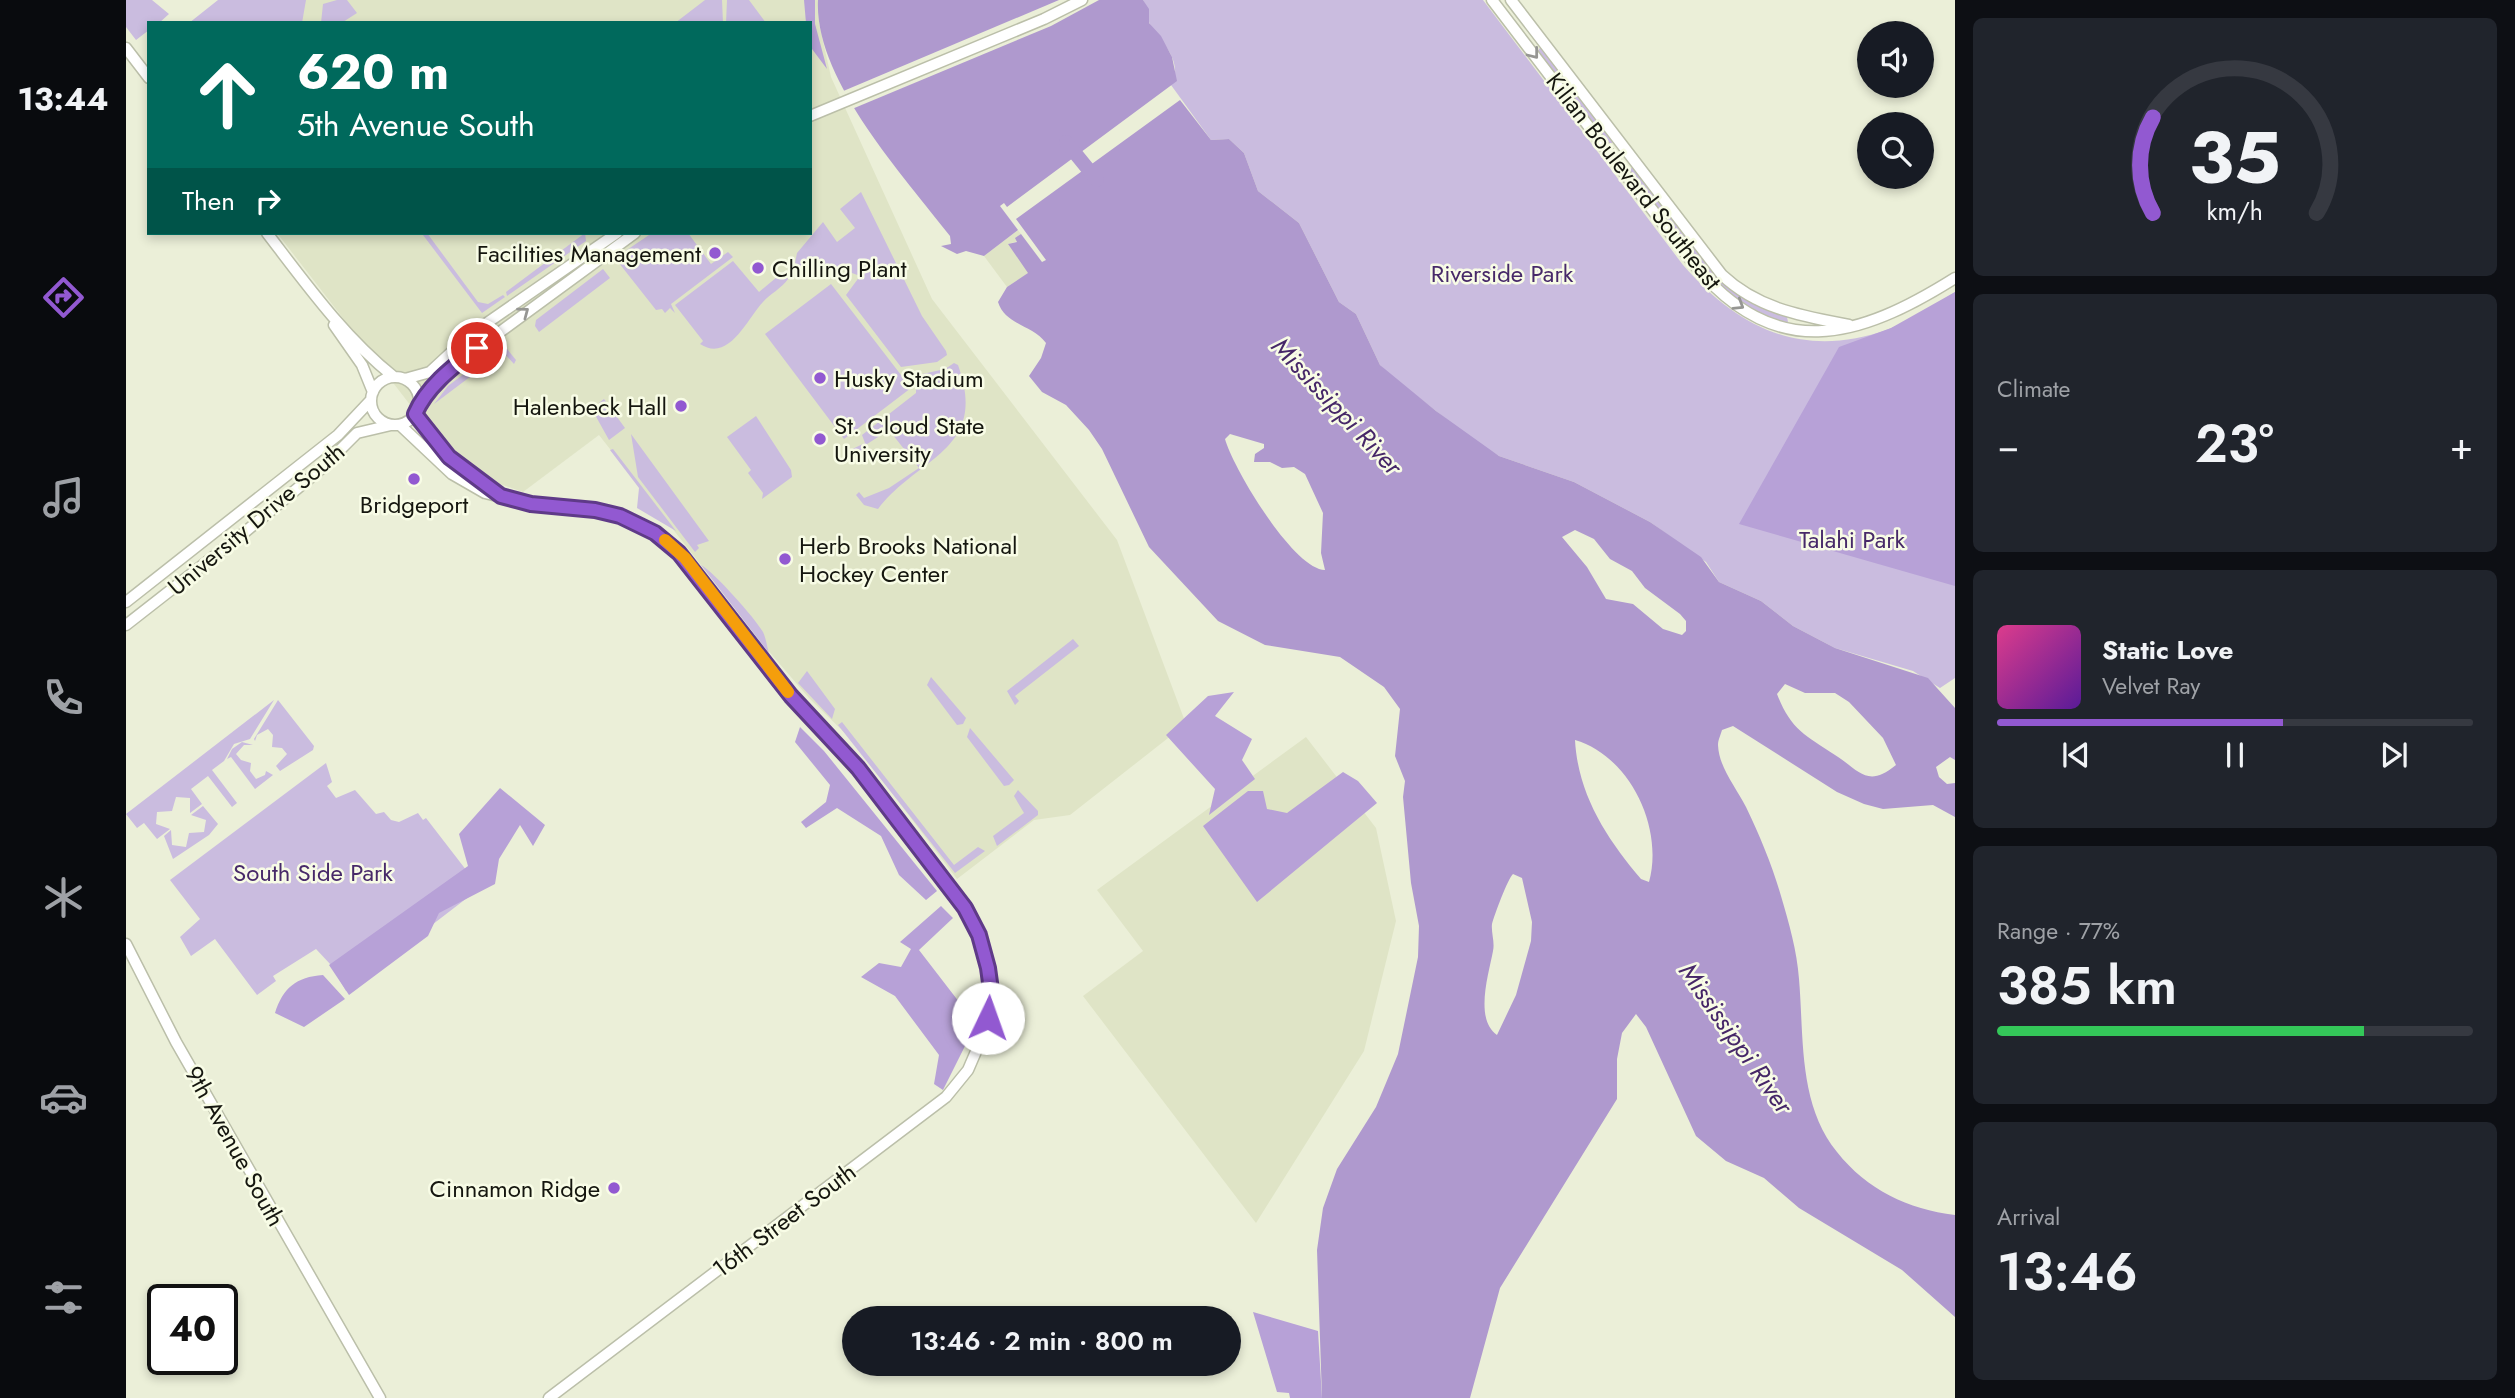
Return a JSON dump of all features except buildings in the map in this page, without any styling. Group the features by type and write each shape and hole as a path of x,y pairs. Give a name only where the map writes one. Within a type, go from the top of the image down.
{"street":[{"path":"812,115 1044,19 1082,0"},
{"name":"Kilian Boulevard Southeast","path":"1492,0 1717,290 1744,309 1795,331 1822,333 1853,326"},
{"name":"Kilian Boulevard Southeast","path":"1511,0 1722,275 1764,304 1804,317 1853,326"},
{"path":"126,48 130,60 147,76"},
{"path":"269,235 317,298 362,365 379,419 396,425 417,409 459,362 632,235"},
{"path":"372,396 381,382 430,372 471,334 614,235"},
{"path":"1853,326 1900,311 1955,278"},
{"path":"317,298 370,358 416,390 417,409 449,457 502,496"},
{"name":"University Drive South","path":"126,602 338,435 372,396"},
{"name":"University Drive South","path":"126,625 237,538 328,462 357,433 396,425"},
{"name":"16th Street South","path":"396,425 452,474 485,492 531,504 595,510 620,516 655,533 685,558 791,696 858,768 965,908 979,935 988,968 991,990 988,1018 981,1042 968,1070 936,1106 549,1398"},
{"name":"9th Avenue South","path":"126,944 176,1042 380,1398"}],"shaded area":[{"name":"St. Cloud State University","path":"247,0 818,0 819,23 831,77 932,299 1117,540 1186,724 1070,815 1034,820 957,879 851,739 809,698 766,648 599,435 523,492 485,479 457,461 442,446 279,235 812,235 812,21 263,21"},
{"path":"1018,230 1021,234 1016,238 1018,241 1008,244 1029,273 1007,287 984,256"},
{"path":"1306,737 1376,828 1396,921 1364,1051 1256,1223 1083,996 1143,951 1097,890"}],"green space":[{"path":"126,0 152,0 169,14 161,21 147,21 147,32 136,40 126,27"},
{"path":"218,0 306,0 302,21 192,21"},
{"path":"347,0 357,13 345,21 321,21 323,4"},
{"path":"705,0 722,0 723,21 678,21"},
{"path":"727,0 749,0 765,21 726,21"},
{"path":"804,0 815,0 815,24 827,69 812,49 812,21 806,21"},
{"name":"Riverside Park","path":"1143,0 1483,0 1683,265 1727,307 1751,322 1801,340 1858,338 1898,325 1955,292 1955,678 1940,688 1913,671 1835,648 1793,626 1761,601 1719,582 1706,562 1650,522 1574,482 1499,456 1474,441 1389,374 1380,365 1356,314 1339,302 1299,223 1258,191 1244,153 1229,139 1211,140 1171,85 1174,61 1149,23"},
{"path":"1541,46 1614,140 1612,143 1608,143 1538,51"},
{"path":"1634,166 1700,254 1719,274 1762,306 1787,317 1788,322 1768,319 1745,307 1722,287 1677,237 1628,171"},
{"path":"861,192 922,316 946,351 947,355 937,362 901,367 846,295 860,276 828,264 804,272 795,263 797,253 823,222 837,242 855,228 840,209"},
{"path":"423,235 428,235 478,302 488,304 503,295 505,297 482,313"},
{"path":"585,235 586,241 507,296 506,292"},
{"path":"649,235 689,235 711,264 728,252 733,257 671,304 675,313 670,308 665,313 662,309 656,310 615,258"},
{"path":"733,261 759,292 783,272 788,279 763,302 736,337 720,348 710,348 700,344 703,341 675,305"},
{"path":"603,269 610,278 539,332 535,326 536,320"},
{"name":"Husky Stadium","path":"831,284 911,388 844,439 765,334"},
{"name":"Talahi Park","path":"1955,292 1955,586 1739,524 1839,347 1891,328"},
{"path":"503,344 516,360 514,364 503,352 434,404 448,386"},
{"path":"954,363 958,365 965,394 964,416 957,434 945,449 894,491 878,509 864,505 856,495 859,492 864,498 889,488 919,468 889,430 864,446 866,453 846,460 844,453 865,443 862,435 916,393 916,387 909,377 945,369"},
{"path":"604,399 625,428 609,440 594,413 602,407 599,403"},
{"path":"756,416 791,470 792,477 762,499 763,493 748,473 751,470 727,437"},
{"path":"631,434 709,541 697,545 699,548 695,552 638,477"},
{"path":"613,449 676,531 637,508 639,488 610,450"},
{"path":"701,565 759,625 769,653"},
{"path":"1073,639 1079,646 1015,696 1019,701 1015,705 1007,691"},
{"path":"807,671 835,709 832,719 798,683"},
{"path":"931,677 966,718 963,724 957,725 927,685"},
{"path":"1234,692 1215,716 1252,739 1242,760 1255,779 1209,815 1215,789 1166,735 1208,696"},
{"path":"274,700 250,739 234,744 224,761 212,770 237,803 232,807 208,776 191,789 202,804 190,813 190,798 176,797 172,811 157,812 156,824 170,829 157,839 144,823 137,828 126,814"},
{"path":"278,700 314,746 313,750 280,771 276,766 287,754 282,748 272,747 273,735 268,729 257,735 255,741 254,739"},
{"path":"842,722 954,865 978,847 985,851 955,873 838,725"},
{"path":"800,727 824,751 937,891 926,900 899,875 881,836 837,808 806,828 801,822 826,802 830,785 795,742"},
{"path":"970,728 1014,780 1009,785 1004,786 967,737"},
{"path":"242,742 253,745 244,745 236,754 241,760 251,763 250,771 256,779 265,775 266,771 273,775 255,789 231,757 227,759 232,749"},
{"name":"South Side Park","path":"326,763 332,782 327,786 336,798 355,790 376,814 384,812 391,820 399,822 418,813 423,820 426,818 480,888 346,991 331,965 316,949 273,976 276,981 257,995 215,939 191,956 180,937 200,919 170,880"},
{"path":"1343,772 1358,781 1377,803 1257,902 1203,826 1248,791 1263,791 1267,809 1287,813"},
{"path":"500,788 545,825 533,846 520,825 499,859 495,884 439,913 428,936 349,995 329,965 468,866 459,834"},
{"path":"1018,790 1038,811 1038,815 997,846 993,836 1024,813 1014,796"},
{"path":"203,806 218,824 209,835 173,859 164,836 171,830 172,845 186,847 189,833 204,832 206,820 191,815"},
{"path":"941,906 953,918 919,950 976,1024 943,1090 934,1084 939,1055 895,996 861,977 879,963 901,967 911,949 900,942"},
{"path":"323,975 345,999 304,1027 275,1013 282,997 292,985 305,978"},
{"path":"1253,1312 1318,1331 1322,1398 1290,1398 1289,1393 1277,1392"}],"water":[{"path":"818,0 1143,0 1149,9 1149,23 1161,36 1172,57 1177,81 1007,207 1004,203 1000,206 1018,230 984,256 966,251 957,254 941,246 951,244 950,236 865,125 846,93 830,62 821,30"},
{"path":"1180,100 1211,140 1229,139 1244,153 1258,191 1299,223 1339,302 1356,314 1380,365 1436,411 1499,456 1574,482 1650,522 1701,557 1719,582 1761,601 1793,626 1835,648 1928,678 1955,708 1955,760 1950,757 1936,767 1939,777 1947,784 1955,783 1955,817 1933,805 1883,809 1864,804 1837,792 1733,726 1722,730 1718,745 1725,769 1746,807 1765,851 1790,927 1798,969 1805,1069 1815,1113 1837,1152 1861,1177 1890,1196 1921,1208 1955,1215 1955,1317 1902,1270 1799,1208 1764,1178 1726,1161 1696,1136 1646,1027 1636,1014 1622,1033 1617,1059 1617,1099 1500,1288 1470,1398 1322,1398 1317,1250 1323,1208 1337,1169 1376,1107 1398,1054 1418,957 1419,926 1411,883 1403,797 1405,781 1395,756 1400,709 1384,687 1340,657 1265,645 1218,621 1149,547 1102,449 1089,430 1066,405 1042,392 1029,376 1041,358 1046,343 1034,332 1007,316 998,302 1007,287 1028,273 1008,244 1017,242 1015,238 1021,234 1042,262 1046,260 1016,219","holes":["1230,434 1264,444 1264,448 1255,454 1254,462 1270,462 1282,468 1294,467 1305,474 1323,513 1321,553 1325,570 1312,565 1281,536 1252,493 1225,439","1575,530 1594,539 1610,559 1632,571 1645,588 1680,614 1686,621 1686,631 1682,635 1663,629 1633,604 1606,599 1587,567 1562,537","1785,684 1805,693 1835,693 1849,702 1883,738 1896,765 1878,776 1864,775 1857,771 1800,730 1788,716 1777,694","1575,740 1595,748 1612,761 1627,778 1638,797 1652,839 1649,882 1641,879 1606,832 1588,798","1513,874 1522,878 1532,922 1531,941 1516,995 1497,1035 1486,1018 1485,995 1493,948 1492,924"]}],"pier":[{"path":"1059,0 1099,0 1051,26 852,109 841,92"}],"waterway":[{"name":"Mississippi River","path":"1066,142 1097,180"}],"slow traffic":[{"path":"665,540 685,558 788,692"}],"place":[{"name":"Facilities Management","path":"715,253"},
{"name":"Chilling Plant","path":"758,268"},
{"name":"Husky Stadium","path":"820,378"},
{"name":"Halenbeck Hall","path":"681,406"},
{"name":"St. Cloud State University","path":"820,439"},
{"name":"Bridgeport","path":"414,479"},
{"name":"Herb Brooks National Hockey Center","path":"785,559"},
{"name":"Cinnamon Ridge","path":"614,1188"}],"route":[{"path":"477,348 439,380 418,405 415,414 434,442 456,465 501,496 542,506 608,512 655,533 679,553 791,696 843,749 965,908 984,947 991,990 988,1018"}]}
